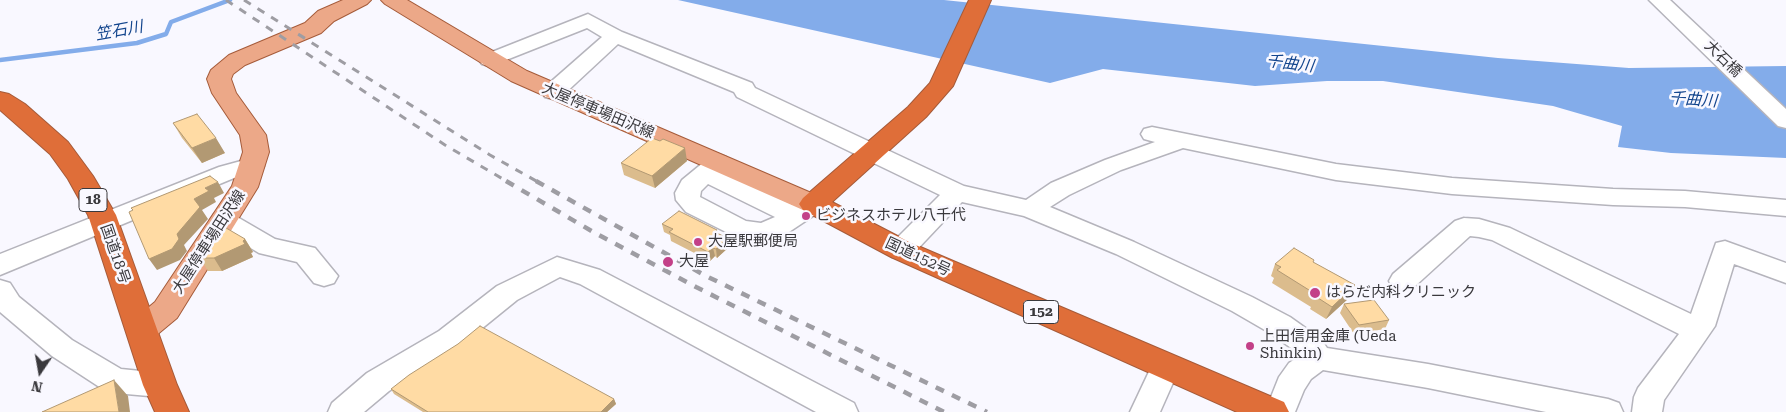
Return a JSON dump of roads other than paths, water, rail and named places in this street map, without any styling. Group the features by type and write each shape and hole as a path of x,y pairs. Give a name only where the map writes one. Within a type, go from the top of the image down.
{"highway":[{"path":"804,210 917,112 942,86 980,0"},
{"name":"国道18号","path":"0,99 16,109 59,148 80,176 105,223 166,398"},
{"name":"国道152号","path":"804,210 901,250 1165,367 1272,412"}],"main road":[{"name":"大屋停車場田沢線","path":"142,330 166,310 245,187 252,166 256,152 253,135 224,93 219,80 223,70 237,60 313,28 326,16 360,0"},
{"name":"大屋停車場田沢線","path":"392,0 489,60 711,168 804,210"}],"street":[{"name":"大石橋","path":"1659,0 1786,121"},
{"path":"489,60 588,20 615,36 744,88 745,92 869,153 957,193 1030,209 1125,248 1242,304 1280,325 1311,347 1318,358"},
{"path":"553,92 615,36"},
{"path":"1152,134 1336,172 1452,186 1613,197 1685,199 1786,208"},
{"path":"1030,209 1060,189 1086,177 1184,140"},
{"path":"0,265 227,172 252,166"},
{"path":"711,168 691,186 687,192 688,200 695,206 741,229 761,232 774,230 804,210"},
{"path":"901,250 957,193"},
{"path":"223,220 268,247 306,256 324,276"},
{"path":"1404,281 1464,227 1480,228 1501,234 1698,330"},
{"path":"1647,412 1649,398 1698,330 1725,250 1786,273"},
{"path":"343,412 378,382 449,339 507,293 558,267 590,277 843,412"},
{"path":"4,304 62,348 115,381 166,398"},
{"path":"1280,412 1290,386 1300,371 1318,358 1428,376 1608,412"},
{"path":"1145,412 1165,367"}],"water":[{"name":"千曲川","path":"678,0 944,0 1498,58 1629,68 1786,66 1786,158 1671,153 1618,147 1622,126 1553,106 1383,81 1327,81 1255,86 1103,69 1050,83"}],"waterway":[{"name":"笠石川","path":"0,60 137,43 166,34 171,22 230,0"}],"railway":[{"path":"226,0 445,145 508,182"},
{"path":"244,0 490,155 538,182"},
{"path":"506,181 595,233 696,287 944,412"},
{"path":"536,181 706,276 987,412"}],"place":[{"name":"ビジネスホテル八千代","path":"806,216"},
{"name":"大屋駅郵便局","path":"698,242"},
{"name":"大屋","path":"668,262"},
{"name":"はらだ内科クリニック","path":"1315,293"},
{"name":"上田信用金庫 (Ueda Shinkin)","path":"1250,346"}]}
